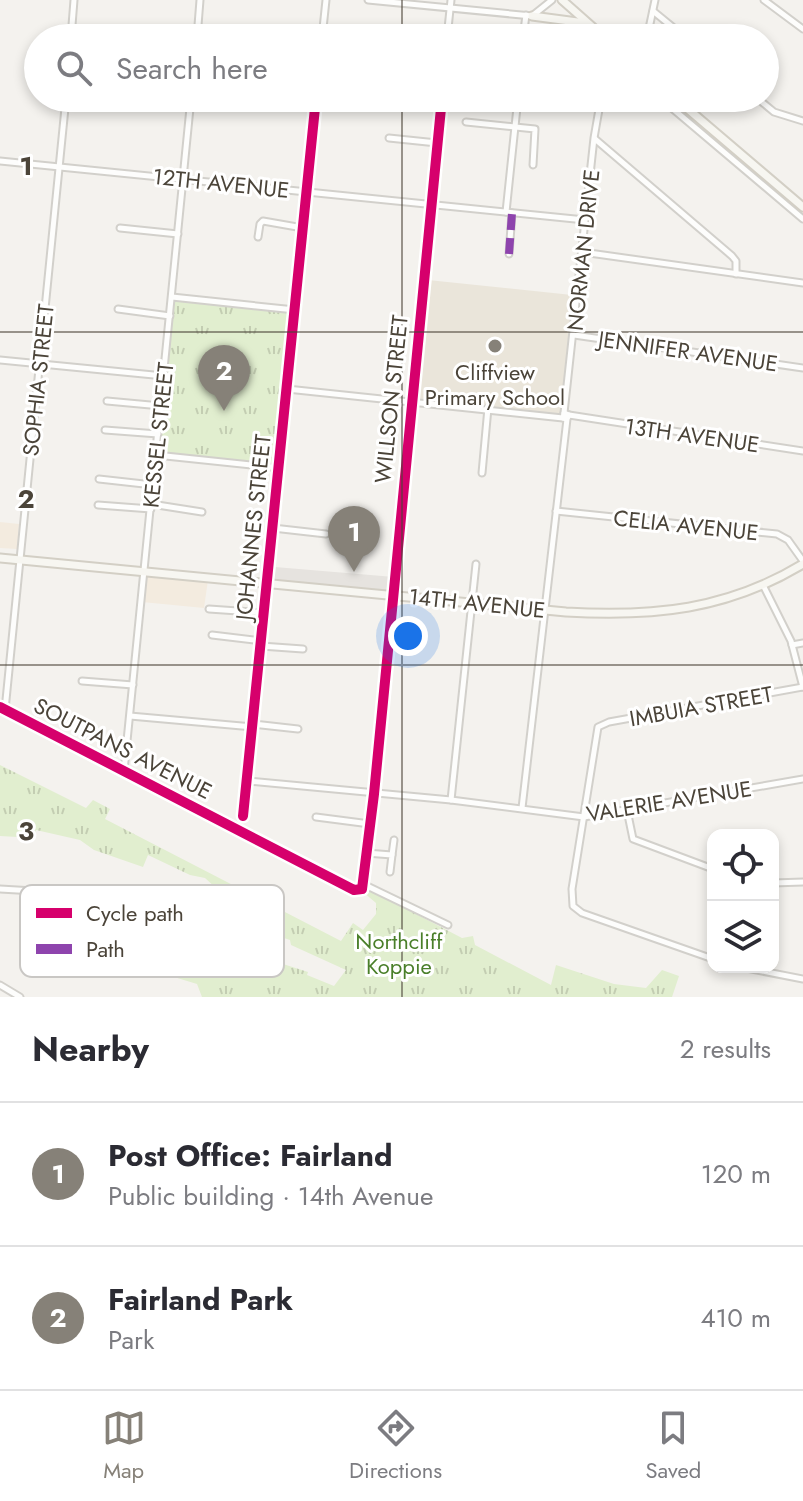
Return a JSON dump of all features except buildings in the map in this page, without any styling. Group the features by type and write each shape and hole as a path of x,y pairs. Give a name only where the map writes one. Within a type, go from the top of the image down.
{"main road":[{"path":"562,0 587,23"},
{"path":"529,16 587,23"},
{"path":"691,112 803,207"},
{"name":"14TH AVENUE","path":"0,558 611,615 662,613 708,604 763,585 803,562"}],"street":[{"path":"72,24 74,0"},
{"path":"198,24 200,0"},
{"path":"323,24 326,0"},
{"path":"368,0 529,16"},
{"path":"448,24 451,0"},
{"path":"527,24 529,16 552,0"},
{"path":"650,24 655,0"},
{"path":"764,0 803,29"},
{"path":"653,11 669,24"},
{"name":"SOPHIA STREET","path":"3,708 65,112"},
{"name":"KESSEL STREET","path":"124,771 190,112"},
{"name":"JOHANNES STREET","path":"243,816 315,112"},
{"name":"WILLSON STREET","path":"363,884 440,112"},
{"path":"509,254 517,112"},
{"name":"NORMAN DRIVE","path":"522,808 599,112"},
{"path":"677,112 803,219"},
{"path":"774,112 803,121"},
{"path":"466,122 536,130 533,165"},
{"path":"389,138 437,143"},
{"path":"594,138 732,256 736,261 736,274"},
{"name":"12TH AVENUE","path":"0,161 585,220"},
{"path":"258,237 263,221 303,228"},
{"path":"120,228 178,234"},
{"path":"582,252 803,283"},
{"path":"172,297 295,310"},
{"path":"118,309 170,316"},
{"name":"JENNIFER AVENUE","path":"574,335 803,368"},
{"path":"0,360 164,376"},
{"name":"13TH AVENUE","path":"287,389 566,416 803,451"},
{"path":"107,401 161,406"},
{"path":"482,473 488,408"},
{"path":"105,430 158,434"},
{"path":"156,455 279,468"},
{"path":"99,479 153,485"},
{"path":"98,505 151,506 202,512"},
{"name":"CELIA AVENUE","path":"556,511 777,534 788,540 803,562"},
{"path":"273,528 326,534"},
{"path":"451,800 476,564"},
{"path":"763,585 792,645 803,688"},
{"path":"209,609 265,613"},
{"path":"212,635 303,649"},
{"path":"792,645 803,643"},
{"path":"82,681 133,685"},
{"name":"IMBUIA STREET","path":"584,817 600,725 803,688"},
{"name":"SOUTPANS AVENUE","path":"3,708 356,891 361,890 363,884"},
{"path":"130,716 298,729"},
{"name":"VALERIE AVENUE","path":"248,781 451,800 584,817 803,779"},
{"path":"627,810 630,835 634,841 707,867"},
{"path":"316,817 370,824"},
{"path":"584,817 571,900 573,906 582,913 707,957"},
{"path":"390,872 394,840"},
{"path":"366,853 392,855"},
{"path":"779,883 803,882"},
{"path":"363,884 448,925"},
{"path":"0,889 20,890"},
{"path":"772,973 803,979"},
{"path":"0,985 18,997"}],"shaded area":[{"name":"Cliffview Primary School","path":"428,280 572,295 561,415 417,398"},
{"path":"0,522 19,524 17,549 0,548"},
{"path":"275,567 394,577 393,591 273,580"},
{"path":"145,574 208,580 204,608 142,602"}],"green space":[{"path":"174,297 295,311 280,466 158,455"},
{"name":"Northcliff Koppie","path":"0,765 86,808 93,800 110,809 105,819 233,885 213,885 205,878 190,875 148,855 143,867 94,850 80,840 36,830 35,838 0,836"},
{"name":"Northcliff Koppie","path":"368,889 462,938 473,936 475,945 551,985 556,965 614,984 646,988 662,970 679,976 672,997 202,997 197,984 174,977 284,977 284,964 308,972 307,975 334,986 346,970 291,945 290,940 284,938 284,912 341,941 353,923 363,930 376,914 376,903 363,892"}],"marked path":[{"path":"509,254 512,213"}],"cycle path":[{"path":"243,816 315,112"},
{"path":"0,707 354,890 362,889 441,112"}],"place":[{"name":"Cliffview Primary School","path":"495,346"},
{"name":"Fairland Park","path":"224,411"},
{"name":"Post Office: Fairland","path":"354,572"}]}
